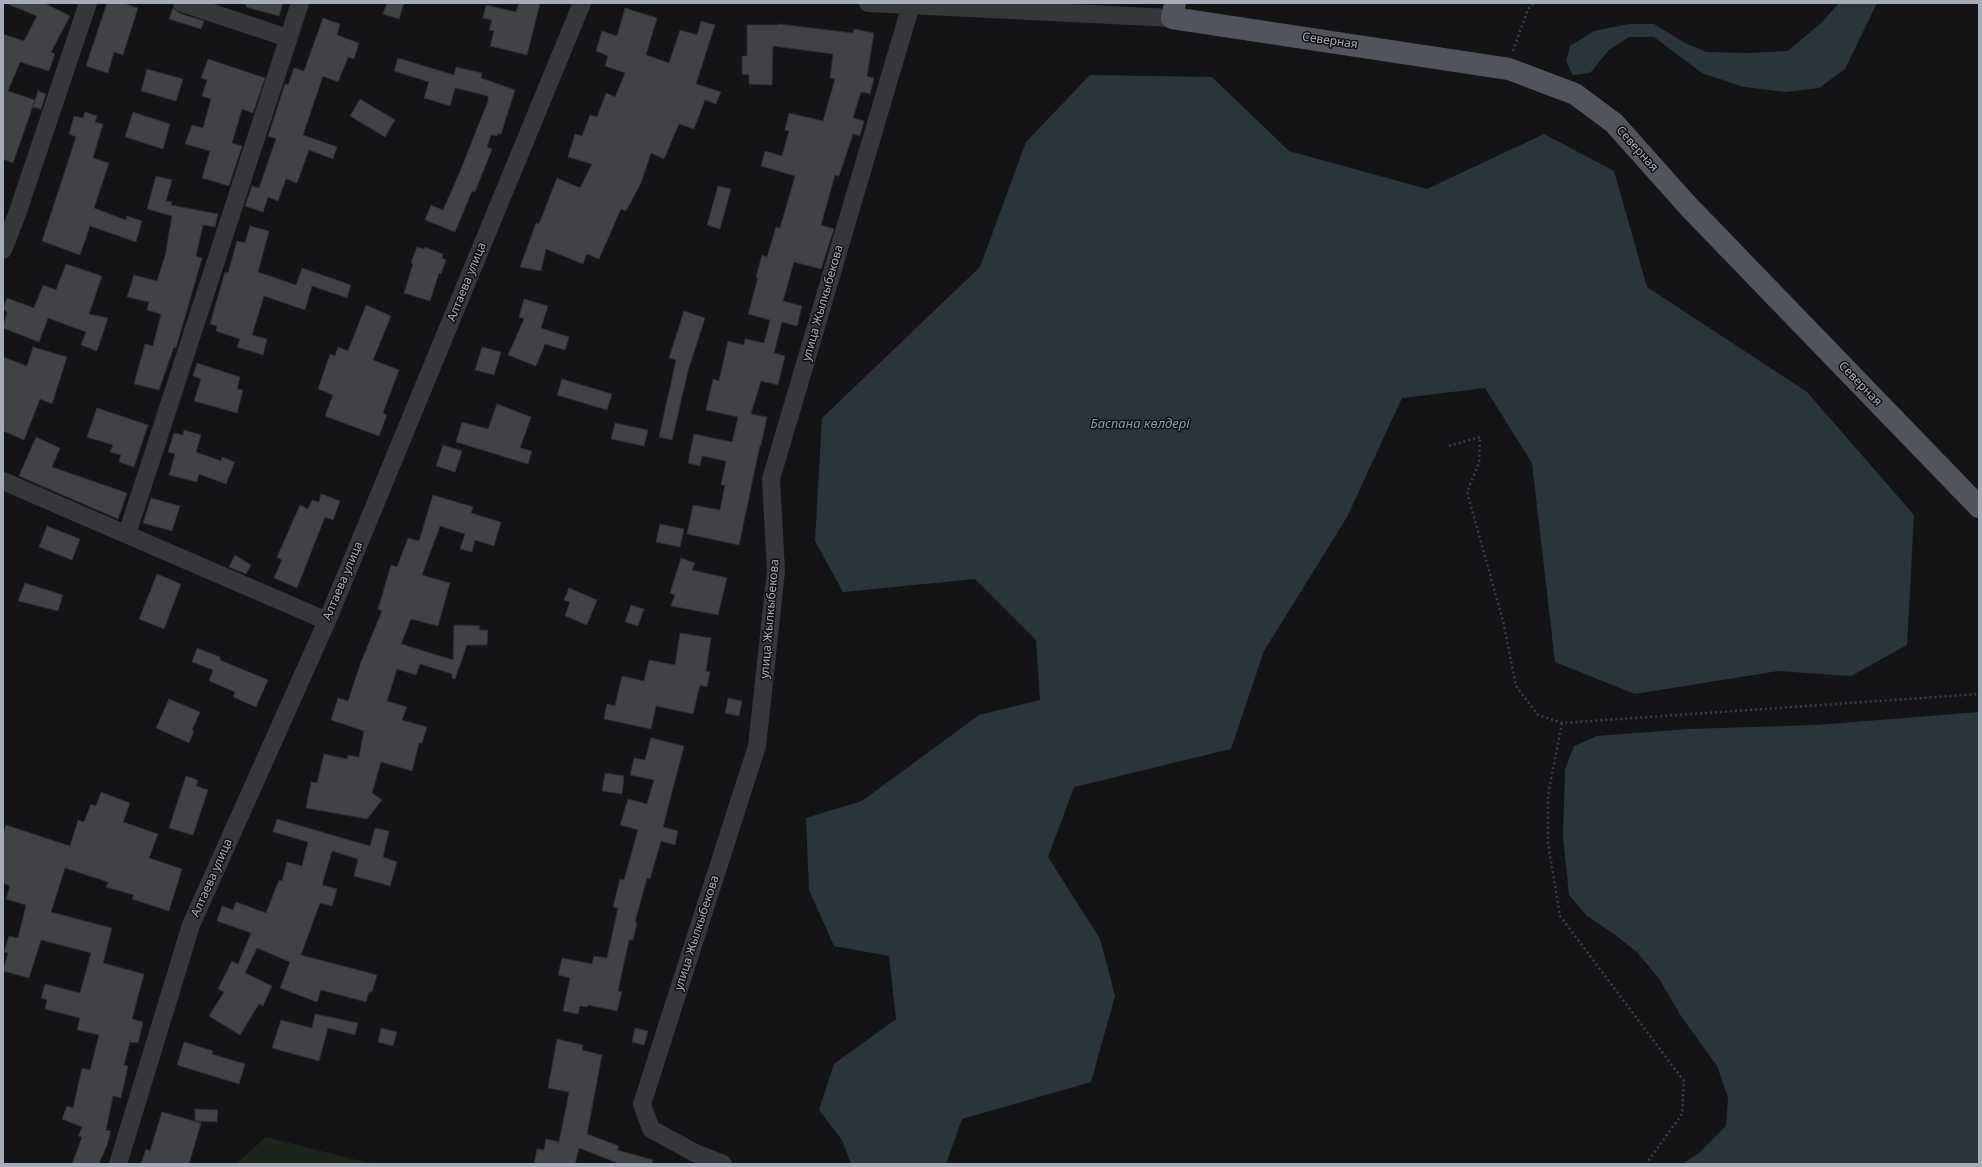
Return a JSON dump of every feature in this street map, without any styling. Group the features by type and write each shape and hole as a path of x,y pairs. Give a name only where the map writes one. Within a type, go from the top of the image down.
{"main road":[{"name":"Северная","path":"1174,10 1509,69 1576,94 1614,123 1689,207 1979,507"}],"street":[{"path":"3,250 17,214 88,3"},
{"path":"182,3 288,38"},
{"path":"127,534 300,3"},
{"name":"Алтаева улица","path":"118,1164 191,925 327,621 582,3"},
{"path":"868,3 1174,10"},
{"name":"улица Жылкыбекова","path":"723,1164 695,1153 651,1129 642,1104 757,746 776,571 771,479 910,5"},
{"path":"3,481 327,621"}],"path":[{"path":"1509,69 1513,52 1528,10 1534,3"},
{"path":"1449,446 1480,437 1480,463 1467,492 1503,621 1516,686 1538,715 1562,723 1979,694"},
{"path":"1562,723 1548,795 1548,843 1560,916 1684,1081 1682,1114 1646,1164"}],"shaded area":[{"path":"266,1137 373,1164 236,1164"}],"water":[{"path":"1839,3 1877,3 1845,69 1819,88 1786,92 1744,87 1702,73 1654,37 1629,37 1609,50 1590,73 1573,75 1566,61 1570,46 1594,31 1629,24 1654,24 1685,43 1707,52 1749,53 1788,51 1822,22"},
{"name":"Баспана көлдері","path":"1090,75 1212,77 1289,151 1427,189 1544,134 1614,171 1647,287 1807,392 1914,515 1907,645 1851,676 1778,671 1635,694 1555,662 1532,463 1485,388 1402,398 1347,517 1264,651 1231,749 1074,787 1048,857 1100,939 1115,996 1091,1082 962,1119 946,1164 851,1164 842,1140 819,1110 834,1064 896,1019 889,956 834,946 809,890 806,818 862,801 979,715 1040,700 1036,640 975,579 843,592 815,541 822,418 980,267 1026,142"},
{"path":"1979,712 1979,1164 1682,1164 1699,1153 1726,1126 1728,1097 1717,1066 1681,1016 1660,980 1637,952 1587,916 1569,895 1563,837 1565,770 1574,746 1597,736 1689,729 1817,725"}],"building":[{"path":"5,3 44,3 70,16 51,52 55,54 49,71 20,62 8,91 35,100 13,163 3,159 3,34 24,41 37,16"},
{"path":"107,3 123,3 138,8 123,55 114,52 108,73 86,66"},
{"path":"246,3 283,3 279,16 246,7"},
{"path":"387,3 404,3 399,19 383,14"},
{"path":"519,3 540,3 527,55 490,46 494,31 489,30 492,20 483,18 486,5 516,12"},
{"path":"173,8 179,13 204,21 201,29 169,19"},
{"path":"625,8 657,18 646,55 669,63 680,30 697,35 701,21 715,25 696,84 721,92 716,104 705,100 694,129 679,124 664,159 651,153 641,183 626,211 621,209 599,259 587,254 583,264 546,249 541,271 520,267 536,223 539,224 557,178 580,188 592,164 568,157 575,134 582,136 590,115 597,117 606,93 615,97 625,73 605,66 608,56 596,51 602,31 617,36"},
{"path":"323,18 340,24 337,35 359,43 354,59 348,57 338,82 323,76 303,135 337,147 333,159 309,150 297,183 286,179 278,201 268,197 263,212 245,206 252,186 259,188 276,139 268,136 285,84 288,85 294,68 304,71"},
{"path":"778,24 853,33 854,29 874,33 867,76 874,78 870,94 861,92 853,118 864,121 860,136 853,134 839,176 835,175 821,225 834,229 821,269 794,262 783,301 802,306 797,326 782,322 774,353 785,356 778,385 761,381 751,414 767,417 739,545 687,534 693,505 720,510 725,485 721,485 726,461 702,456 700,466 688,463 694,434 732,442 738,417 706,410 713,379 719,381 728,341 744,345 745,339 764,343 770,320 748,314 758,278 756,277 762,255 767,257 776,227 780,228 795,176 761,166 765,151 782,156 789,131 785,130 789,113 823,121 835,79 830,78 833,54 773,46 772,85 749,84 749,75 742,74 742,56 747,56 747,25"},
{"path":"398,58 454,75 456,67 482,73 481,78 515,90 501,134 498,133 497,136 491,135 487,147 492,149 475,192 472,191 455,232 425,220 431,205 443,210 488,101 488,96 455,88 450,106 424,98 429,82 394,71"},
{"path":"208,59 265,78 253,113 242,109 232,143 242,146 229,186 202,178 210,151 185,144 192,125 203,128 211,99 202,96 207,80 201,78"},
{"path":"147,69 183,79 176,101 141,91"},
{"path":"38,91 46,94 41,109 33,107"},
{"path":"360,99 395,120 385,137 350,116"},
{"path":"85,112 97,116 95,122 103,124 93,158 109,163 94,208 126,220 127,216 142,221 136,242 90,226 80,255 42,241 76,137 69,134 74,116 83,118"},
{"path":"133,112 170,124 163,149 125,137"},
{"path":"156,176 172,180 166,201 172,202 171,205 218,214 215,227 203,225 196,256 202,258 176,348 174,347 159,390 134,384 145,344 153,346 161,314 147,310 149,302 127,297 134,275 157,281 165,256 172,216 147,209"},
{"path":"718,186 731,189 720,229 707,225"},
{"path":"250,226 269,231 258,272 296,285 302,268 351,285 347,298 312,286 305,310 264,296 252,335 267,339 263,355 237,347 240,339 216,331 217,326 210,324 225,272 228,273 237,241 245,243"},
{"path":"417,247 424,249 425,247 443,254 442,258 446,260 441,274 439,273 430,301 404,293 413,264 411,263"},
{"path":"66,264 102,276 89,314 108,318 97,351 81,345 86,332 48,318 39,342 3,328 7,312 3,309 7,298 34,308 43,285 56,290"},
{"path":"524,299 548,306 541,328 569,337 565,350 545,344 536,366 508,355 524,319 519,317"},
{"path":"366,305 391,316 373,360 399,370 383,413 387,415 379,436 325,416 333,395 318,389 330,354 335,356 338,347 348,351"},
{"path":"684,311 705,318 688,371 672,440 659,437 676,360 669,358"},
{"path":"33,347 67,357 52,404 40,399 24,440 3,431 3,357 27,366"},
{"path":"482,347 501,352 494,375 475,370"},
{"path":"197,363 240,377 237,389 243,390 237,413 194,401 201,379 193,376"},
{"path":"562,379 612,394 607,410 557,395"},
{"path":"497,404 531,417 520,448 532,451 528,464 456,442 462,422 488,429"},
{"path":"97,408 148,425 134,467 119,462 121,455 110,452 113,445 87,437"},
{"path":"615,423 648,430 644,446 611,439"},
{"path":"184,430 201,435 196,452 221,461 222,457 235,462 226,484 199,474 197,482 169,475 175,454 168,452 174,433 183,435"},
{"path":"36,437 60,448 52,467 127,493 118,519 19,476"},
{"path":"443,445 462,451 455,472 436,466"},
{"path":"321,494 340,501 333,520 325,517 297,588 274,578 282,560 277,557 300,505 308,509 312,500 319,502"},
{"path":"433,495 473,507 471,513 501,522 494,546 475,540 472,552 460,549 465,534 440,526 422,575 450,583 438,626 411,619 401,644 453,660 454,625 480,626 479,630 488,630 487,645 467,645 455,679 452,678 452,674 420,664 416,675 397,669 387,701 407,707 402,720 427,727 422,743 419,743 412,771 381,762 372,793 382,800 367,819 306,808 311,782 317,783 324,754 347,759 348,755 359,757 364,731 331,720 338,698 348,701 361,662 382,611 378,609 391,565 397,567 408,538 419,541"},
{"path":"151,498 180,506 172,531 143,523"},
{"path":"660,524 684,529 680,547 656,542"},
{"path":"47,526 80,539 72,560 39,547"},
{"path":"235,555 251,565 246,574 229,567"},
{"path":"681,558 695,563 692,570 727,578 718,615 671,606 675,595 670,593"},
{"path":"157,574 181,584 164,629 139,619"},
{"path":"25,583 63,595 58,611 18,601"},
{"path":"569,588 597,600 587,625 565,616 570,602 564,600"},
{"path":"631,605 644,609 638,626 625,622"},
{"path":"680,633 711,638 706,671 710,672 707,687 700,685 693,714 656,706 651,729 604,719 607,704 615,706 622,676 644,681 649,660 675,665"},
{"path":"197,648 220,657 220,660 268,680 256,707 233,697 235,692 209,681 213,670 192,662"},
{"path":"728,698 742,701 739,716 725,713"},
{"path":"169,699 200,712 192,730 194,731 189,743 156,728"},
{"path":"651,738 684,746 663,827 678,831 675,845 661,841 650,879 647,878 635,922 637,923 633,940 629,940 618,991 622,992 617,1011 588,1005 587,1007 580,1006 578,1014 563,1011 570,978 558,975 562,958 592,964 594,956 607,958 618,908 613,907 620,879 624,880 638,830 620,825 628,799 647,804 654,780 630,775 634,758 645,760"},
{"path":"605,773 624,776 622,794 602,791"},
{"path":"186,776 198,780 196,786 208,790 193,835 169,828"},
{"path":"101,792 130,803 123,822 158,834 149,858 182,869 169,911 132,899 134,895 106,887 108,882 65,868 51,912 112,928 103,963 144,974 132,1019 143,1022 138,1043 130,1042 124,1065 128,1066 121,1098 113,1096 106,1130 111,1131 107,1145 99,1164 72,1164 82,1137 78,1136 82,1127 62,1119 67,1106 73,1108 82,1068 90,1070 99,1035 77,1030 80,1018 45,1009 47,1000 41,998 45,984 80,993 91,953 41,940 29,978 3,971 8,953 4,952 9,936 18,938 26,905 6,899 10,886 3,883 3,834 6,825 70,846 78,820 84,822 91,804 96,806"},
{"path":"277,819 370,846 375,828 389,831 383,857 397,862 390,886 354,876 358,859 332,851 322,885 337,889 332,906 320,903 301,955 377,975 372,992 369,992 366,1002 321,990 317,1002 280,988 290,962 257,948 245,973 272,986 263,1006 259,1004 240,1035 209,1016 224,992 218,989 232,961 238,964 251,933 217,921 222,906 233,910 236,902 266,913 279,880 282,881 287,862 302,866 308,842 273,832"},
{"path":"315,1014 358,1023 355,1035 328,1028 319,1061 272,1048 281,1020 312,1028"},
{"path":"381,1028 397,1032 393,1046 378,1042"},
{"path":"635,1028 648,1031 644,1045 632,1042"},
{"path":"557,1039 583,1045 582,1050 602,1055 587,1134 619,1146 617,1150 653,1160 652,1164 620,1164 579,1148 575,1164 534,1164 537,1149 544,1150 546,1139 559,1142 569,1092 548,1088"},
{"path":"184,1042 213,1051 212,1054 245,1064 239,1084 177,1065"},
{"path":"195,1109 218,1110 217,1122 195,1121"},
{"path":"162,1112 201,1123 189,1164 141,1164 146,1149 150,1151"}]}
